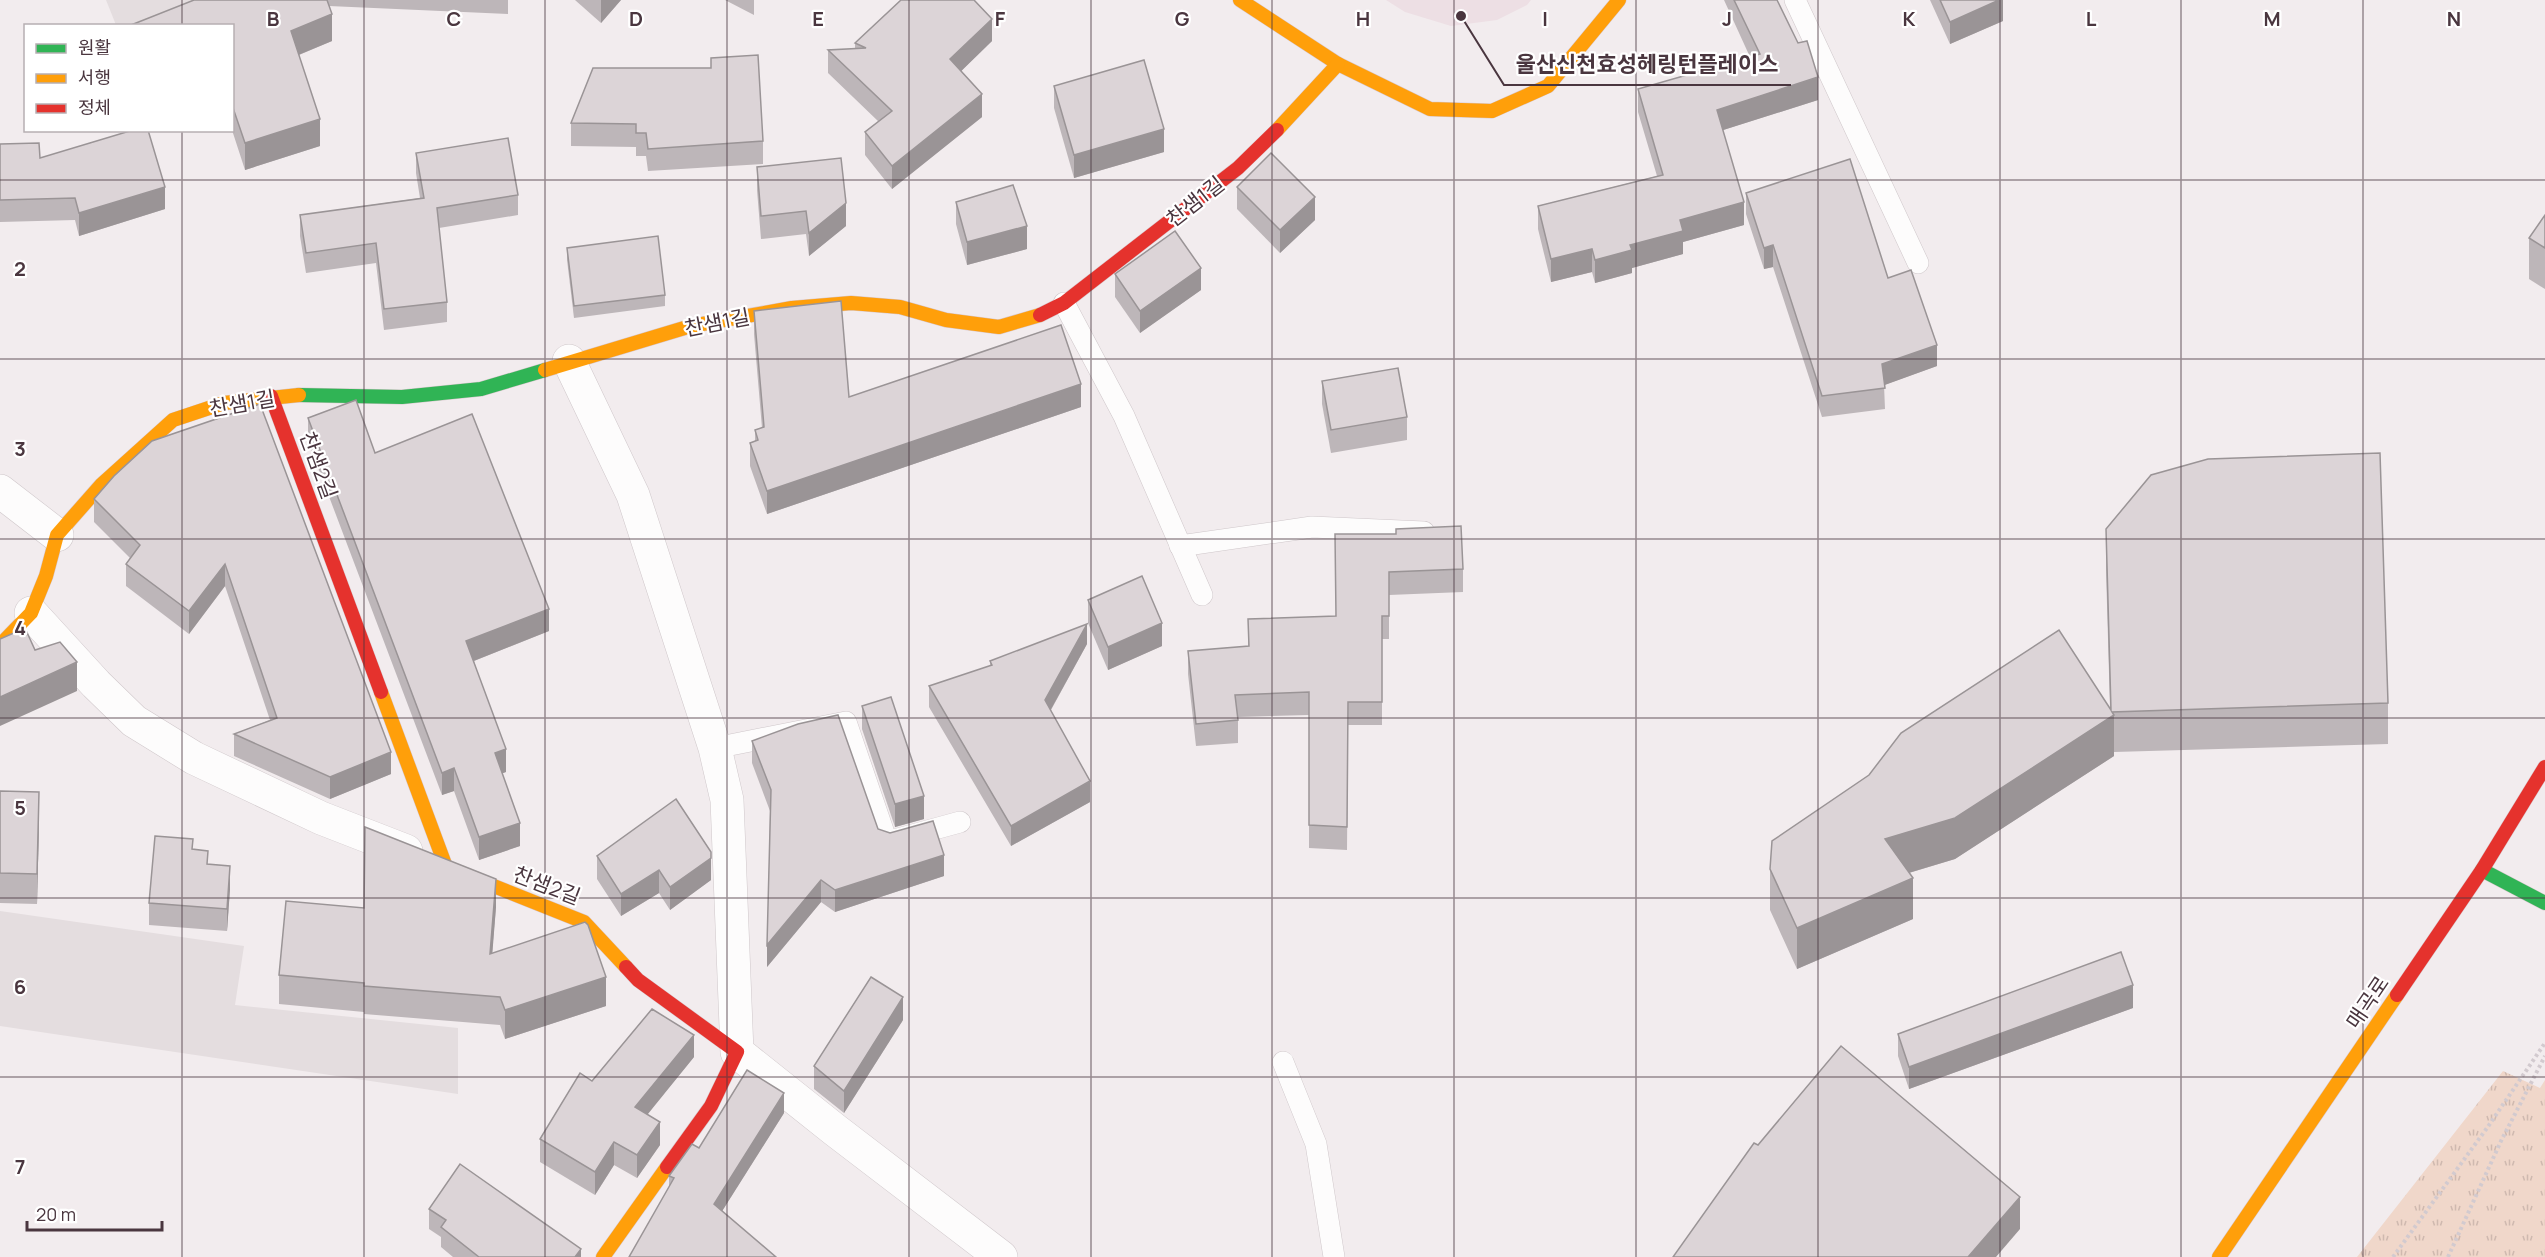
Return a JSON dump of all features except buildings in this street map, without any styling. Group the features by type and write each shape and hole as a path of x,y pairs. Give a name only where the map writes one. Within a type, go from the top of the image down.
{"street":[{"path":"1240,0 1338,64 1430,109 1492,111 1548,86 1621,2"},
{"name":"찬샘1길","path":"0,645 31,613 46,576 57,535 101,484 172,420 224,403 271,396 313,394 402,397 482,389 569,361 692,326 792,308 851,303 900,307 946,320 999,327 1037,316 1064,303 1238,168 1293,115 1338,64"},
{"path":"569,361 633,495 715,748 727,800 737,1052 711,1106 603,1257"},
{"name":"찬샘2길","path":"271,396 446,867 584,922 638,980 737,1052"},
{"path":"0,491 57,535"},
{"path":"31,613 96,684 134,721 194,758 321,818 446,867"},
{"name":"매곡로","path":"2219,1257 2482,870 2545,767"},
{"path":"2482,870 2545,903"},
{"path":"737,1052 1001,1257"}],"lane":[{"path":"1795,0 1918,263"},
{"path":"1064,303 1124,416 1202,595"},
{"path":"1180,546 1312,527 1430,533"},
{"path":"715,748 846,722 887,842 960,822"},
{"path":"1283,1062 1316,1144 1334,1257"}],"path":[{"path":"2393,1257 2487,1128 2545,1043"},
{"path":"2448,1257 2501,1141 2545,1056"}],"shaded area":[{"path":"106,0 227,0 168,24 116,24"},
{"path":"1386,0 1531,0 1527,5 1497,20 1451,26 1405,12"},
{"path":"0,911 244,946 235,1005 458,1028 458,1094 0,1026"}],"green space":[{"path":"2503,1071 2540,1088 2545,1080 2545,1257 2357,1257"}],"traffic: fast":[{"path":"299,395 402,397 481,389 545,370"},
{"path":"2482,870 2545,903"}],"traffic: slow":[{"path":"1240,0 1338,64 1430,109 1492,111 1548,86 1619,0"},
{"path":"1277,130 1338,64"},
{"path":"545,370 691,326 792,308 851,303 900,307 946,320 999,327 1040,315"},
{"path":"0,645 31,613 46,576 57,535 101,485 173,420 224,403 299,395"},
{"path":"381,692 446,867 584,922 626,967"},
{"path":"2219,1257 2397,995"},
{"path":"603,1257 667,1167"}],"traffic: jam":[{"path":"1040,315 1064,303 1238,168 1277,130"},
{"path":"271,396 381,692"},
{"path":"2397,995 2482,870 2545,767"},
{"path":"626,967 638,980 737,1052 711,1106 667,1167"}],"place":[{"name":"울산신천효성헤링턴플레이스","path":"1461,16"}]}
